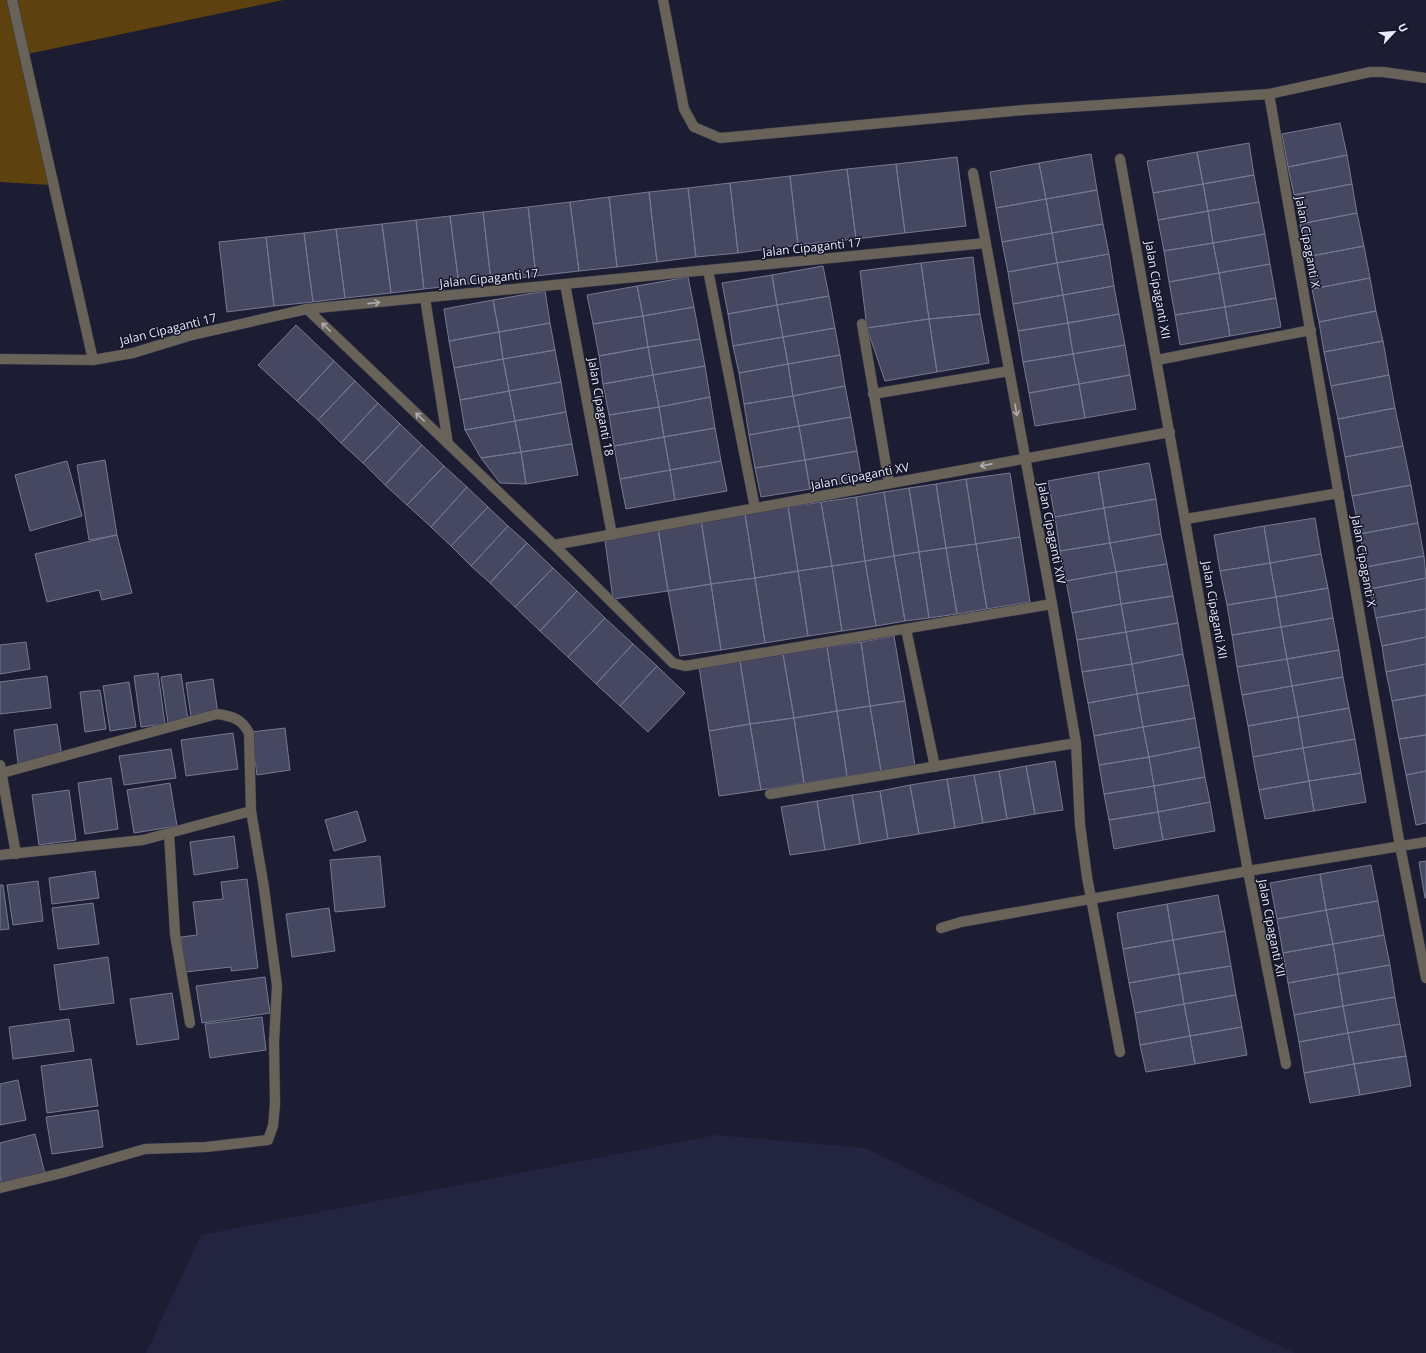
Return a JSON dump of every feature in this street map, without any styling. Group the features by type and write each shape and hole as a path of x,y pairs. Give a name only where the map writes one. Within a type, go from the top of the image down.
{"street":[{"path":"12,0 93,360"},
{"path":"663,0 684,109 694,127 720,138 1009,112 1269,94 1370,72 1383,72 1426,78"},
{"name":"Jalan Cipaganti X","path":"1269,94 1400,846 1426,978"},
{"name":"Jalan Cipaganti XII","path":"1120,159 1186,519 1248,871 1286,1064"},
{"name":"Jalan Cipaganti XIV","path":"973,173 1076,743 1080,825 1091,899 1120,1052"},
{"name":"Jalan Cipaganti 17","path":"0,359 93,360 133,352 192,335 307,310 986,243"},
{"path":"708,270 755,508"},
{"name":"Jalan Cipaganti 18","path":"565,284 612,535"},
{"path":"425,298 448,444"},
{"path":"307,310 554,545 664,656 673,663 685,666 1052,604"},
{"path":"862,324 889,483"},
{"path":"1157,360 1311,330"},
{"path":"873,394 1009,371"},
{"name":"Jalan Cipaganti XV","path":"554,545 1170,432"},
{"path":"1186,519 1339,493"},
{"path":"906,629 934,766"},
{"path":"0,1188 76,1169 145,1149 206,1147 268,1140 273,1126 275,1104 274,1042 277,986 251,811 249,733 245,725 239,720 230,716 217,714 83,752 1,769 16,854"},
{"path":"770,794 1076,743"},
{"path":"0,855 143,840 251,811"},
{"path":"169,833 175,934 190,1023"},
{"path":"941,928 961,922 1248,871 1426,842"}],"shaded area":[{"path":"0,0 283,0 23,55 50,185 0,182"},
{"path":"715,1135 865,1148 1295,1353 146,1353 201,1235"}],"building":[{"path":"1340,123 1347,155 1288,167 1282,134"},
{"path":"1249,143 1254,175 1203,184 1197,152"},
{"path":"1197,152 1203,184 1153,193 1147,161"},
{"path":"1091,154 1097,190 1046,199 1039,163"},
{"path":"1347,155 1352,184 1294,195 1288,167"},
{"path":"957,157 966,226 905,233 896,164"},
{"path":"1039,163 1046,199 996,208 990,172"},
{"path":"896,164 905,233 856,239 847,169"},
{"path":"847,169 856,239 798,245 790,176"},
{"path":"1254,175 1259,202 1208,211 1203,184"},
{"path":"790,176 798,245 738,253 730,183"},
{"path":"730,183 738,253 696,257 688,188"},
{"path":"1203,184 1208,211 1158,220 1153,193"},
{"path":"1352,184 1357,213 1300,224 1294,195"},
{"path":"688,188 696,257 657,262 649,192"},
{"path":"1097,190 1103,224 1052,233 1046,199"},
{"path":"649,192 657,262 617,267 609,197"},
{"path":"609,197 617,267 579,271 570,202"},
{"path":"1046,199 1052,233 1002,242 996,208"},
{"path":"570,202 579,271 536,276 528,207"},
{"path":"1259,202 1265,234 1213,243 1208,211"},
{"path":"528,207 536,276 491,281 483,212"},
{"path":"1208,211 1213,243 1164,251 1158,220"},
{"path":"483,212 491,281 459,285 450,216"},
{"path":"1357,213 1364,246 1306,257 1300,224"},
{"path":"450,216 459,285 424,289 416,220"},
{"path":"416,220 424,289 391,293 382,224"},
{"path":"382,224 391,293 345,298 336,229"},
{"path":"1103,224 1109,254 1057,263 1052,233"},
{"path":"336,229 345,298 313,302 304,233"},
{"path":"304,233 313,302 274,306 266,237"},
{"path":"1052,233 1057,263 1008,272 1002,242"},
{"path":"1265,234 1270,264 1219,273 1213,243"},
{"path":"266,237 274,306 227,312 219,242"},
{"path":"1213,243 1219,273 1169,282 1164,251"},
{"path":"1364,246 1370,278 1312,289 1306,257"},
{"path":"1109,254 1114,286 1063,295 1057,263"},
{"path":"973,257 980,314 929,319 921,263"},
{"path":"921,263 929,319 867,328 860,271"},
{"path":"1057,263 1063,295 1013,304 1008,272"},
{"path":"1270,264 1276,298 1225,307 1219,273"},
{"path":"823,266 829,296 777,305 772,275"},
{"path":"1219,273 1225,307 1175,315 1169,282"},
{"path":"772,275 777,305 728,314 722,283"},
{"path":"688,277 694,307 643,316 637,286"},
{"path":"1370,278 1376,311 1319,322 1312,289"},
{"path":"637,286 643,316 593,324 587,295"},
{"path":"1114,286 1119,314 1068,323 1063,295"},
{"path":"545,291 550,323 499,332 493,300"},
{"path":"1063,295 1068,323 1018,331 1013,304"},
{"path":"829,296 835,328 783,337 777,305"},
{"path":"1276,298 1281,327 1230,336 1225,307"},
{"path":"493,300 499,332 449,341 444,309"},
{"path":"777,305 783,337 733,346 728,314"},
{"path":"694,307 700,339 648,347 643,316"},
{"path":"1225,307 1230,336 1180,345 1175,315"},
{"path":"1376,311 1383,341 1324,352 1319,322"},
{"path":"980,314 989,363 937,372 929,319"},
{"path":"1119,314 1125,345 1073,354 1068,323"},
{"path":"643,316 648,347 599,356 593,324"},
{"path":"929,319 937,372 885,381 867,328"},
{"path":"550,323 555,350 503,359 499,332"},
{"path":"1068,323 1073,354 1023,362 1018,331"},
{"path":"296,325 334,361 297,401 258,365"},
{"path":"835,328 840,355 788,364 783,337"},
{"path":"499,332 503,359 454,368 449,341"},
{"path":"783,337 788,364 739,373 733,346"},
{"path":"700,339 705,366 653,375 648,347"},
{"path":"1383,341 1389,375 1331,386 1324,352"},
{"path":"1125,345 1130,375 1079,384 1073,354"},
{"path":"648,347 653,375 603,384 599,356"},
{"path":"555,350 561,382 509,391 503,359"},
{"path":"1073,354 1079,384 1029,393 1023,362"},
{"path":"840,355 845,386 793,396 788,364"},
{"path":"503,359 509,391 460,400 454,368"},
{"path":"334,361 355,381 318,420 297,401"},
{"path":"788,364 793,396 744,404 739,373"},
{"path":"705,366 710,397 659,407 653,375"},
{"path":"653,375 659,407 609,415 603,384"},
{"path":"1130,375 1136,409 1085,418 1079,384"},
{"path":"1389,375 1395,408 1338,419 1331,386"},
{"path":"355,381 378,403 341,443 318,420"},
{"path":"561,382 566,412 515,421 509,391"},
{"path":"1079,384 1085,418 1035,426 1029,393"},
{"path":"845,386 851,417 799,426 793,396"},
{"path":"509,391 515,421 465,430 460,400"},
{"path":"793,396 799,426 749,435 744,404"},
{"path":"710,397 715,428 664,437 659,407"},
{"path":"378,403 400,424 363,463 341,443"},
{"path":"659,407 664,437 614,446 609,415"},
{"path":"1395,408 1403,446 1345,457 1338,419"},
{"path":"566,412 572,444 521,452 515,421"},
{"path":"851,417 857,451 805,460 799,426"},
{"path":"515,421 521,452 481,458 465,430"},
{"path":"400,424 422,445 385,485 363,463"},
{"path":"799,426 805,460 755,468 749,435"},
{"path":"715,428 721,461 670,470 664,437"},
{"path":"664,437 670,470 620,479 614,446"},
{"path":"572,444 578,475 526,484 521,452"},
{"path":"422,445 444,466 407,505 385,485"},
{"path":"1403,446 1411,485 1352,496 1345,457"},
{"path":"857,451 862,480 810,489 805,460"},
{"path":"521,452 526,484 500,483 481,458"},
{"path":"105,460 117,535 89,540 77,465"},
{"path":"805,460 810,489 761,497 755,468"},
{"path":"67,461 82,516 30,531 15,475"},
{"path":"721,461 727,491 675,500 670,470"},
{"path":"1149,463 1156,499 1104,508 1098,472"},
{"path":"444,466 467,487 431,527 407,505"},
{"path":"670,470 675,500 626,509 620,479"},
{"path":"1098,472 1104,508 1055,517 1048,481"},
{"path":"1010,473 1020,537 976,544 966,479"},
{"path":"966,479 976,544 946,548 936,484"},
{"path":"936,484 946,548 919,552 909,488"},
{"path":"1411,485 1418,523 1360,534 1352,496"},
{"path":"467,487 488,507 451,546 431,527"},
{"path":"909,488 919,552 894,556 884,492"},
{"path":"884,492 894,556 865,561 856,497"},
{"path":"856,497 865,561 832,566 821,502"},
{"path":"1156,499 1161,534 1110,543 1104,508"},
{"path":"821,502 832,566 798,571 788,507"},
{"path":"488,507 508,526 471,566 451,546"},
{"path":"788,507 798,571 755,578 745,514"},
{"path":"1104,508 1110,543 1060,551 1055,517"},
{"path":"745,514 755,578 711,584 701,520"},
{"path":"1315,518 1321,554 1270,563 1264,526"},
{"path":"701,520 711,584 668,591 658,528"},
{"path":"1418,523 1424,556 1366,567 1360,534"},
{"path":"508,526 527,543 490,583 471,566"},
{"path":"1264,526 1270,563 1220,571 1214,535"},
{"path":"658,528 668,591 613,599 605,541"},
{"path":"1161,534 1167,564 1116,572 1110,543"},
{"path":"117,535 132,593 102,600 99,590 47,602 35,554"},
{"path":"1020,537 1030,602 987,609 976,544"},
{"path":"527,543 553,568 515,607 490,583"},
{"path":"1110,543 1116,572 1066,581 1060,551"},
{"path":"976,544 987,609 957,614 946,548"},
{"path":"946,548 957,614 929,618 919,552"},
{"path":"919,552 929,618 905,621 894,556"},
{"path":"1321,554 1328,588 1276,597 1270,563"},
{"path":"894,556 905,621 876,626 865,561"},
{"path":"1424,556 1426,578 1370,589 1366,567"},
{"path":"865,561 876,626 842,631 832,566"},
{"path":"1270,563 1276,597 1227,605 1220,571"},
{"path":"1167,564 1173,596 1121,604 1116,572"},
{"path":"832,566 842,631 808,636 798,571"},
{"path":"553,568 577,591 540,631 515,607"},
{"path":"798,571 808,636 765,643 755,578"},
{"path":"1116,572 1121,604 1072,613 1066,581"},
{"path":"755,578 765,643 721,650 711,584"},
{"path":"1426,578 1426,609 1376,618 1370,589"},
{"path":"711,584 721,650 680,656 668,591"},
{"path":"1328,588 1333,618 1281,627 1276,597"},
{"path":"577,591 605,618 568,657 540,631"},
{"path":"1173,596 1178,623 1126,632 1121,604"},
{"path":"1276,597 1281,627 1232,635 1227,605"},
{"path":"1121,604 1126,632 1077,640 1072,613"},
{"path":"1426,609 1426,637 1382,646 1376,618"},
{"path":"605,618 633,644 596,684 568,657"},
{"path":"1333,618 1339,650 1287,659 1281,627"},
{"path":"1178,623 1183,654 1132,664 1126,632"},
{"path":"1281,627 1287,659 1237,667 1232,635"},
{"path":"1126,632 1132,664 1082,672 1077,640"},
{"path":"894,636 905,701 870,706 861,642"},
{"path":"1426,637 1426,664 1386,672 1382,646"},
{"path":"26,642 30,669 0,674 0,645"},
{"path":"861,642 870,706 837,711 827,647"},
{"path":"633,644 657,666 620,706 596,684"},
{"path":"827,647 837,711 794,718 783,654"},
{"path":"1339,650 1343,677 1292,686 1287,659"},
{"path":"783,654 794,718 750,724 740,661"},
{"path":"1183,654 1189,685 1137,694 1132,664"},
{"path":"1287,659 1292,686 1242,695 1237,667"},
{"path":"740,661 750,724 709,731 699,667"},
{"path":"1132,664 1137,694 1088,703 1082,672"},
{"path":"1426,664 1426,695 1392,701 1386,672"},
{"path":"657,666 685,693 648,732 620,706"},
{"path":"158,673 165,724 141,727 134,676"},
{"path":"181,674 188,720 168,723 161,677"},
{"path":"47,676 51,708 0,714 0,682"},
{"path":"1343,677 1349,708 1298,717 1292,686"},
{"path":"213,679 218,714 191,717 186,683"},
{"path":"129,682 136,727 110,731 103,686"},
{"path":"1189,685 1195,718 1143,727 1137,694"},
{"path":"1292,686 1298,717 1248,726 1242,695"},
{"path":"100,690 106,729 85,732 80,692"},
{"path":"1137,694 1143,727 1094,736 1088,703"},
{"path":"1426,695 1426,735 1399,739 1392,701"},
{"path":"905,701 915,766 881,771 870,706"},
{"path":"870,706 881,771 847,776 837,711"},
{"path":"1349,708 1355,739 1303,748 1298,717"},
{"path":"837,711 847,776 804,783 794,718"},
{"path":"1298,717 1303,748 1253,757 1248,726"},
{"path":"794,718 804,783 761,790 750,724"},
{"path":"1195,718 1200,747 1149,757 1143,727"},
{"path":"57,724 62,757 18,763 14,730"},
{"path":"750,724 761,790 719,796 709,731"},
{"path":"1143,727 1149,757 1099,765 1094,736"},
{"path":"285,728 290,770 257,775 251,732"},
{"path":"233,733 238,769 186,776 181,740"},
{"path":"1426,735 1426,771 1406,775 1399,739"},
{"path":"1355,739 1361,773 1309,781 1303,748"},
{"path":"1200,747 1205,777 1154,786 1149,757"},
{"path":"1303,748 1309,781 1259,790 1253,757"},
{"path":"171,749 176,778 124,785 119,756"},
{"path":"1149,757 1154,786 1104,794 1099,765"},
{"path":"1055,761 1063,810 1035,814 1026,766"},
{"path":"1026,766 1035,814 1007,819 999,771"},
{"path":"999,771 1007,819 983,823 974,775"},
{"path":"1426,771 1426,823 1416,825 1406,775"},
{"path":"1361,773 1366,802 1314,811 1309,781"},
{"path":"974,775 983,823 955,828 947,779"},
{"path":"1205,777 1210,802 1158,812 1154,786"},
{"path":"111,778 118,829 85,834 78,783"},
{"path":"947,779 955,828 919,834 910,785"},
{"path":"1309,781 1314,811 1265,819 1259,790"},
{"path":"170,783 177,826 134,833 127,790"},
{"path":"910,785 919,834 888,839 880,791"},
{"path":"1154,786 1158,812 1109,820 1104,794"},
{"path":"69,790 76,840 39,845 32,795"},
{"path":"880,791 888,839 860,844 852,795"},
{"path":"852,795 860,844 825,850 817,801"},
{"path":"817,801 825,850 790,855 781,807"},
{"path":"1210,802 1215,831 1163,840 1158,812"},
{"path":"357,811 366,841 334,851 325,820"},
{"path":"1158,812 1163,840 1114,849 1109,820"},
{"path":"234,836 238,868 194,875 190,842"},
{"path":"380,856 385,907 335,912 330,860"},
{"path":"1426,861 1426,898 1425,898 1419,862"},
{"path":"1371,865 1378,901 1326,910 1320,874"},
{"path":"95,871 99,898 52,904 49,878"},
{"path":"1320,874 1326,910 1277,919 1270,883"},
{"path":"247,879 258,968 231,971 231,967 185,972 181,937 197,935 193,902 223,899 221,882"},
{"path":"38,881 43,921 13,925 7,885"},
{"path":"0,885 3,885 9,929 0,930"},
{"path":"1218,895 1225,931 1173,940 1167,904"},
{"path":"1378,901 1384,935 1333,944 1326,910"},
{"path":"93,903 99,944 58,949 52,908"},
{"path":"1167,904 1173,940 1123,949 1117,913"},
{"path":"329,908 335,951 292,957 286,914"},
{"path":"1326,910 1333,944 1283,953 1277,919"},
{"path":"1225,931 1231,966 1179,974 1173,940"},
{"path":"1384,935 1390,965 1338,974 1333,944"},
{"path":"1173,940 1179,974 1129,983 1123,949"},
{"path":"1333,944 1338,974 1288,983 1283,953"},
{"path":"108,957 114,1003 60,1010 54,965"},
{"path":"1390,965 1395,997 1343,1006 1338,974"},
{"path":"1231,966 1236,995 1184,1004 1179,974"},
{"path":"1179,974 1184,1004 1135,1013 1129,983"},
{"path":"1338,974 1343,1006 1294,1015 1288,983"},
{"path":"265,977 270,1013 202,1023 196,986"},
{"path":"172,993 179,1039 137,1045 130,999"},
{"path":"1236,995 1242,1027 1190,1036 1184,1004"},
{"path":"1395,997 1400,1024 1348,1033 1343,1006"},
{"path":"1184,1004 1190,1036 1140,1045 1135,1013"},
{"path":"1343,1006 1348,1033 1299,1042 1294,1015"},
{"path":"262,1017 266,1050 210,1058 205,1024"},
{"path":"69,1019 74,1051 13,1059 9,1027"},
{"path":"1400,1024 1406,1056 1354,1064 1348,1033"},
{"path":"1242,1027 1247,1055 1195,1064 1190,1036"},
{"path":"1348,1033 1354,1064 1304,1073 1299,1042"},
{"path":"1190,1036 1195,1064 1146,1072 1140,1045"},
{"path":"1406,1056 1411,1086 1360,1095 1354,1064"},
{"path":"91,1059 98,1106 47,1113 41,1066"},
{"path":"1354,1064 1360,1095 1310,1103 1304,1073"},
{"path":"18,1080 26,1120 0,1125 0,1084"},
{"path":"98,1110 103,1147 52,1154 46,1117"},
{"path":"35,1134 45,1174 2,1185 0,1177 0,1143"}]}
